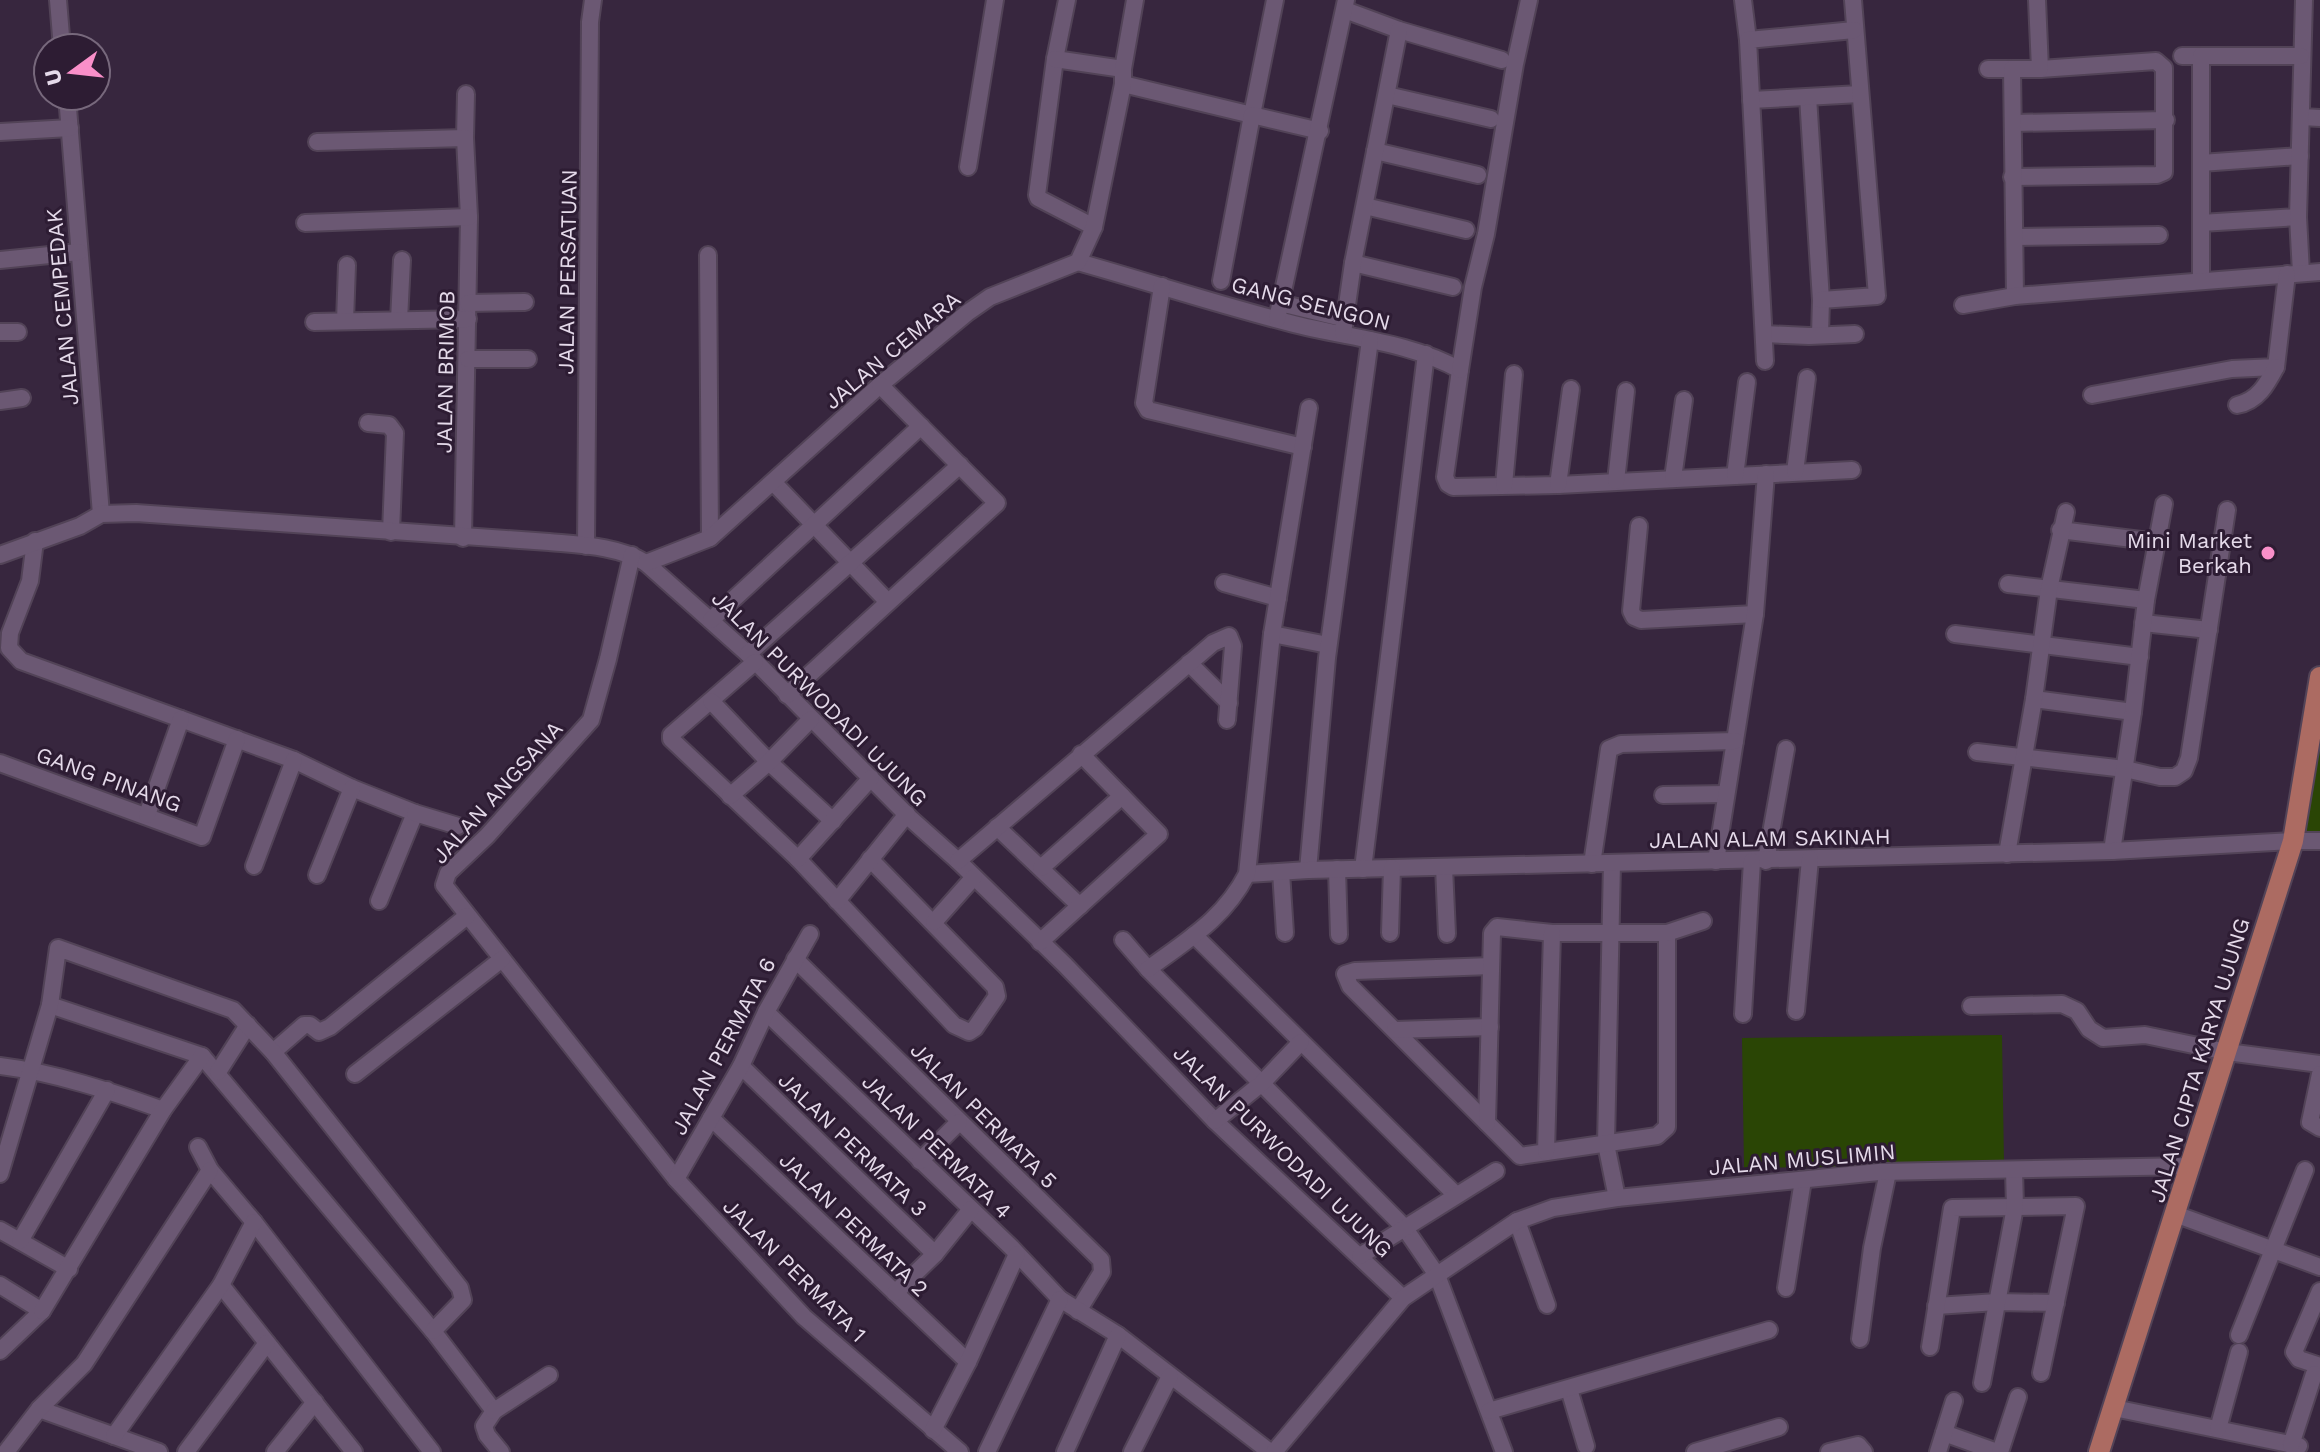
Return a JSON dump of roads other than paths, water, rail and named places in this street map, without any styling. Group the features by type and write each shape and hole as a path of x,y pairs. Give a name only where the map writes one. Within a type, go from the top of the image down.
{"main road":[{"name":"JALAN CIPTA KARYA UJUNG","path":"2099,1452 2293,841 2320,677"}],"street":[{"path":"58,0 61,32"},
{"name":"JALAN PERSATUAN","path":"586,546 590,22 593,0"},
{"path":"968,167 995,0"},
{"path":"1067,0 1055,59 1037,195 1094,227"},
{"path":"1078,262 1094,227 1135,0"},
{"path":"1221,281 1275,0"},
{"path":"1529,0 1486,234 1455,366 1445,477 1448,484 1453,487 1558,485 1852,470"},
{"path":"1743,0 1748,40 1765,361"},
{"path":"1821,300 1877,296 1853,0"},
{"path":"2037,0 2040,69"},
{"path":"2237,405 2247,403 2264,389 2276,367 2294,274 2304,0"},
{"path":"1279,311 1345,5 1399,30 1502,60"},
{"path":"1344,326 1353,263 1399,30"},
{"path":"1748,40 1854,30"},
{"path":"2182,56 2301,56"},
{"path":"2201,56 2201,279"},
{"path":"1055,59 1320,131"},
{"path":"1988,69 2040,69 2156,61 2164,68 2164,172 2157,175 2012,177"},
{"path":"2012,69 2015,296"},
{"name":"JALAN BRIMOB","path":"463,538 469,212 466,94"},
{"path":"1751,100 1860,94"},
{"path":"1387,95 1491,119"},
{"path":"1808,97 1821,300 1820,335"},
{"name":"JALAN CEMPEDAK","path":"68,112 101,514"},
{"path":"2302,117 2320,118"},
{"path":"2014,123 2166,120"},
{"path":"0,132 70,128"},
{"path":"317,142 465,138"},
{"path":"1375,151 1478,175"},
{"path":"2201,163 2300,156"},
{"path":"1365,206 1466,230"},
{"path":"305,223 469,212"},
{"path":"2201,223 2298,217"},
{"path":"2016,237 2159,235"},
{"path":"0,260 79,252"},
{"path":"708,255 710,538"},
{"path":"399,320 402,260"},
{"name":"GANG SENGON","path":"1078,262 1162,286 1344,326 1370,340 1426,354 1455,366"},
{"name":"JALAN CEMARA","path":"639,559 710,538 880,385 967,313 990,297 1078,262"},
{"path":"1353,263 1453,287"},
{"path":"345,321 347,265"},
{"path":"1963,305 2015,296 2320,272"},
{"path":"1162,286 1144,403 1148,410 1303,447"},
{"path":"314,322 399,320 525,302"},
{"path":"0,332 18,332"},
{"path":"1764,334 1855,334"},
{"path":"1308,870 1328,645 1370,340"},
{"path":"1363,869 1426,354"},
{"path":"468,359 528,359"},
{"path":"2092,395 2232,369 2276,367"},
{"path":"1504,485 1514,374"},
{"path":"1795,472 1807,378"},
{"path":"1735,476 1747,382"},
{"path":"787,695 997,503 880,385"},
{"path":"1558,485 1571,389"},
{"path":"1616,481 1626,391"},
{"path":"0,401 22,398"},
{"path":"1673,478 1684,400"},
{"path":"1148,969 1217,919 1247,874 1272,634 1309,408"},
{"path":"368,423 389,425 395,433 391,532"},
{"path":"711,620 921,426"},
{"path":"870,859 934,922 997,991 997,996 969,1032 954,1025 798,859 671,737 851,564 960,465"},
{"path":"1716,861 1755,614 1766,474"},
{"path":"773,482 888,602"},
{"path":"2112,851 2146,600 2164,504"},
{"path":"1977,752 2125,769 2160,777 2175,777 2184,771 2189,758 2227,510"},
{"path":"2007,854 2025,758 2049,589 2066,512"},
{"path":"0,555 80,526 101,514 136,513 586,546 639,559"},
{"path":"1639,526 1631,611 1634,617 1641,620 1755,614"},
{"path":"2060,530 2157,542"},
{"path":"35,541 30,581 10,633 9,648 21,661 294,760 352,788 458,826"},
{"name":"JALAN PURWODADI UJUNG","path":"639,559 752,658 1040,942 1215,1121 1403,1298"},
{"name":"JALAN ANGSANA","path":"639,559 591,720 487,836 448,873 444,885 676,1179"},
{"path":"1224,583 1278,598"},
{"path":"2008,584 2146,600"},
{"path":"2143,623 2209,630"},
{"path":"1272,634 1328,645"},
{"path":"1955,634 2140,657"},
{"path":"958,861 1213,643 1229,636 1232,639 1227,720"},
{"path":"1189,663 1229,703"},
{"path":"2034,699 2133,712"},
{"path":"711,701 769,762 833,821"},
{"path":"147,815 181,719"},
{"path":"730,796 811,719"},
{"name":"GANG PINANG","path":"0,763 202,837 237,739"},
{"path":"1592,864 1609,749 1621,744 1735,741"},
{"path":"1743,1014 1759,861 1786,749"},
{"path":"1040,942 1159,834 1081,754"},
{"path":"254,866 294,760"},
{"path":"798,859 871,778"},
{"path":"317,875 352,788"},
{"path":"1663,795 1726,794"},
{"path":"1041,868 1122,796"},
{"path":"379,901 415,813"},
{"path":"837,901 907,814"},
{"path":"997,827 1080,906"},
{"name":"JALAN ALAM SAKINAH","path":"1247,874 1337,869 2112,851 2320,841"},
{"path":"1796,1011 1810,859"},
{"path":"1612,863 1606,1144 1617,1198"},
{"path":"1444,867 1447,934"},
{"path":"1390,933 1392,868"},
{"path":"1337,869 1339,935"},
{"path":"1281,872 1285,933"},
{"path":"934,922 974,877"},
{"path":"273,1052 304,1025 310,1025 319,1032 330,1027 467,916"},
{"path":"1487,1123 1492,933 1497,927 1552,933 1667,933 1703,921"},
{"path":"1546,1152 1552,933"},
{"path":"1491,966 1346,972 1350,986 1520,1156 1657,1136 1667,1127 1667,933"},
{"name":"JALAN PERMATA 6","path":"676,1179 741,1066 766,1012 810,934"},
{"path":"1194,935 1456,1195"},
{"path":"1123,940 1148,969 1404,1227 1437,1275 1504,1452"},
{"path":"0,1174 50,1005 58,948 233,1010 273,1052 460,1288 463,1300 433,1331"},
{"path":"355,1074 502,959"},
{"name":"JALAN PERMATA 5","path":"795,959 1101,1260 1102,1272 1078,1311"},
{"path":"50,1005 202,1056 433,1331 494,1411"},
{"path":"1971,1006 2070,1005 2089,1029 2103,1038 2145,1035 2227,1052 2320,1064"},
{"name":"JALAN PERMATA 4","path":"766,1012 1060,1299 1118,1335 1272,1452"},
{"path":"218,1072 248,1025"},
{"path":"1395,1030 1490,1027"},
{"path":"1215,1121 1262,1083 1301,1042"},
{"path":"0,1351 42,1311 163,1110 202,1056"},
{"path":"0,1066 31,1070 107,1090 163,1110"},
{"name":"JALAN PERMATA 3","path":"741,1066 935,1254"},
{"path":"2320,1074 2310,1122 2320,1128"},
{"path":"20,1241 107,1090"},
{"name":"JALAN PERMATA 2","path":"711,1118 968,1362"},
{"path":"920,1161 959,1122"},
{"path":"198,1147 210,1170 254,1222 432,1452"},
{"name":"JALAN MUSLIMIN","path":"1437,1275 1517,1221 1553,1208 1617,1198 1888,1172 2191,1166"},
{"path":"6,1452 39,1409 84,1364 210,1170"},
{"path":"1982,1383 2015,1207 2014,1170"},
{"path":"2218,1429 2239,1343 2305,1170"},
{"path":"1360,1256 1496,1171"},
{"path":"1860,1339 1872,1248 1888,1172"},
{"name":"JALAN PERMATA 1","path":"676,1179 804,1317 960,1452"},
{"path":"1786,1288 1803,1180"},
{"path":"1930,1347 1952,1208 2076,1206 2041,1373"},
{"path":"895,1293 935,1254 971,1209"},
{"path":"2175,1214 2320,1267"},
{"path":"1517,1221 1547,1305"},
{"path":"114,1436 221,1285 254,1222"},
{"path":"0,1230 69,1269"},
{"path":"933,1430 1017,1254"},
{"path":"1272,1452 1403,1298 1437,1275"},
{"path":"0,1285 42,1311"},
{"path":"221,1285 354,1452"},
{"path":"2114,1408 2295,1446 2317,1370 2299,1359 2294,1352 2320,1291"},
{"path":"987,1452 1060,1299"},
{"path":"1936,1306 1997,1302 2056,1303"},
{"path":"1489,1411 1769,1330"},
{"path":"1065,1452 1118,1335"},
{"path":"186,1452 267,1343"},
{"path":"501,1452 487,1435 484,1426 494,1411 549,1375"},
{"path":"1132,1452 1170,1376"},
{"path":"1569,1389 1586,1446"},
{"path":"1944,1433 1999,1452 2018,1397"},
{"path":"1938,1452 1954,1401"},
{"path":"275,1452 315,1402"},
{"path":"39,1409 159,1452"},
{"path":"1695,1452 1779,1427"},
{"path":"1829,1452 1858,1445 1864,1452"}],"place":[{"name":"Mini Market Berkah","path":"2268,553"}]}
